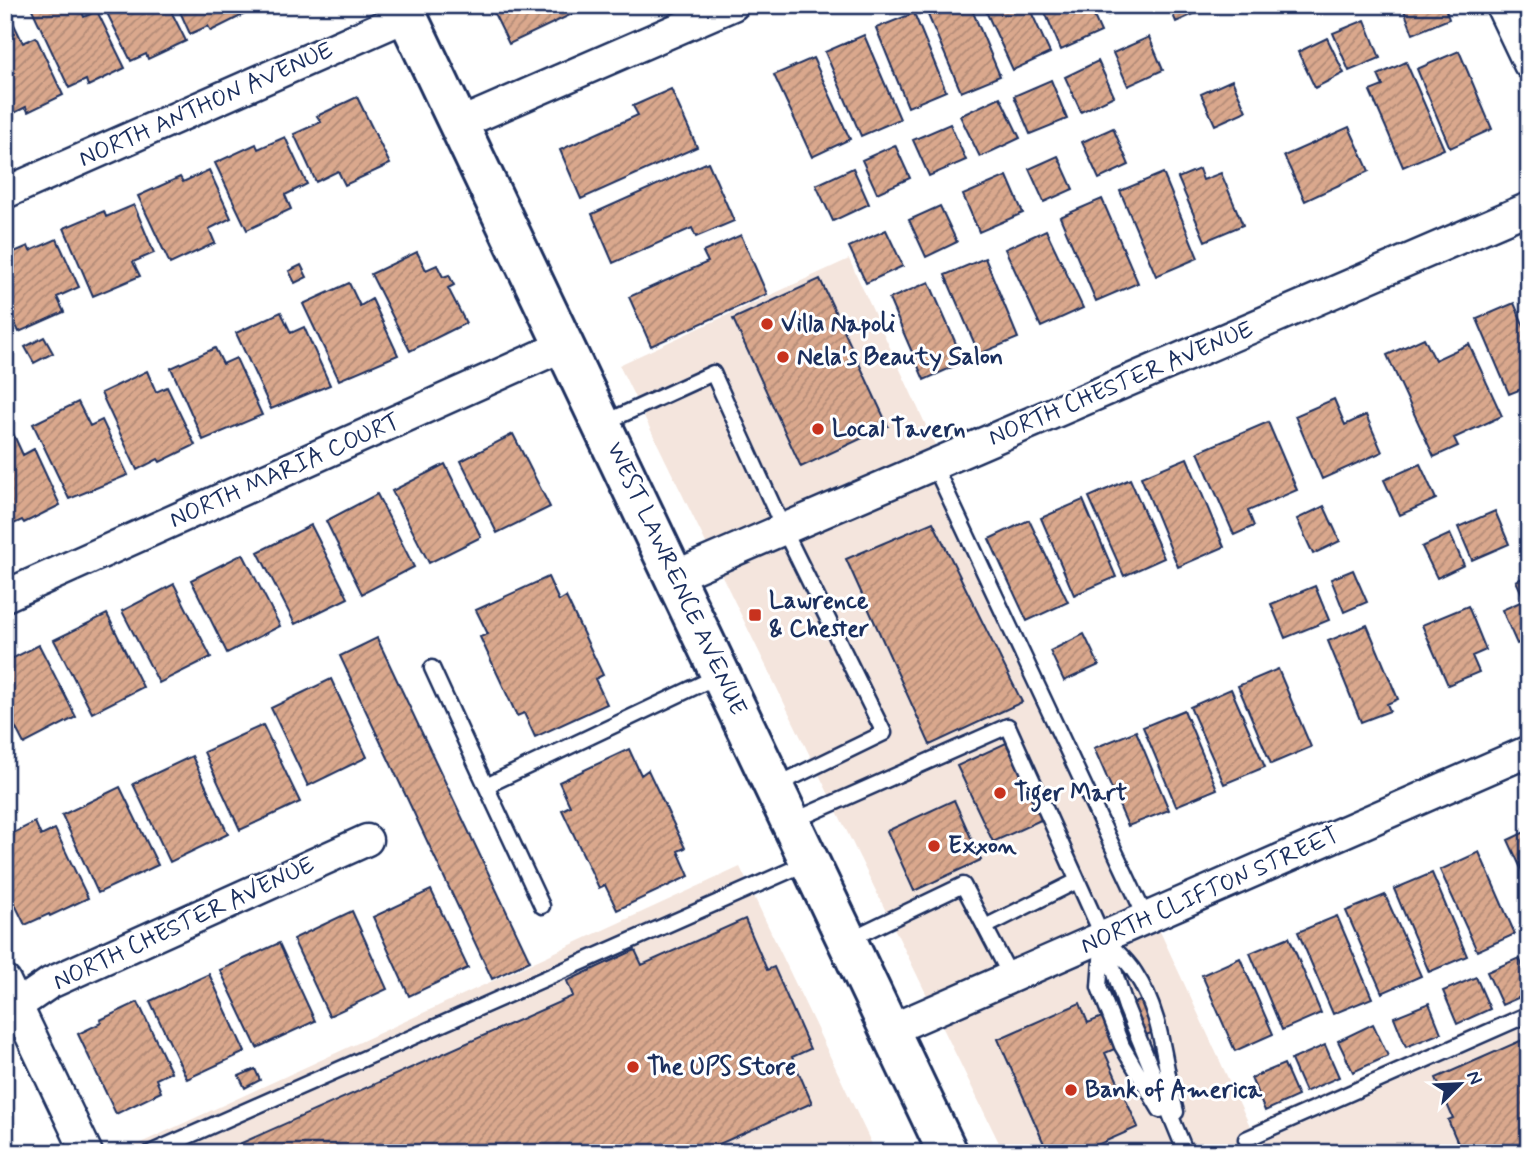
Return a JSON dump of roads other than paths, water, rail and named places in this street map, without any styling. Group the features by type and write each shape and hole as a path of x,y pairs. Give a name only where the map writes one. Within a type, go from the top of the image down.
{"main road":[{"name":"WEST LAWRENCE AVENUE","path":"405,10 948,1153"}],"street":[{"path":"459,124 688,19 733,5"},
{"path":"1501,5 1529,64"},
{"name":"NORTH ANTHON AVENUE","path":"5,193 405,10"},
{"name":"NORTH CHESTER AVENUE","path":"675,576 1529,208"},
{"name":"NORTH MARIA COURT","path":"5,596 565,345"},
{"name":"NORTH CLIFTON STREET","path":"890,1030 1529,751"},
{"name":"NORTH CHESTER AVENUE","path":"9,1000 367,840"},
{"path":"9,1000 87,1153"}],"lane":[{"path":"602,424 713,373 785,530 884,733 775,786"},
{"path":"933,465 1146,918"},
{"path":"432,668 542,906"},
{"path":"486,786 721,674"},
{"path":"792,822 1008,726 1103,937 1135,971 1160,1027 1172,1098 1186,1153"},
{"path":"150,1153 811,862"},
{"path":"985,927 1077,881"},
{"path":"848,940 963,885 1011,977"},
{"path":"1103,937 1099,987 1109,1014 1122,1046 1186,1153"},
{"path":"1246,1139 1529,1014"}],"place":[{"name":"Villa Napoli","path":"767,324"},
{"name":"Nela's Beauty Salon","path":"783,357"},
{"name":"Local Tavern","path":"818,429"},
{"name":"Lawrence & Chester","path":"755,615"},
{"name":"Tiger Mart","path":"1000,793"},
{"name":"Exxon","path":"934,846"},
{"name":"The UPS Store","path":"633,1067"},
{"name":"Bank of America","path":"1071,1090"}]}
